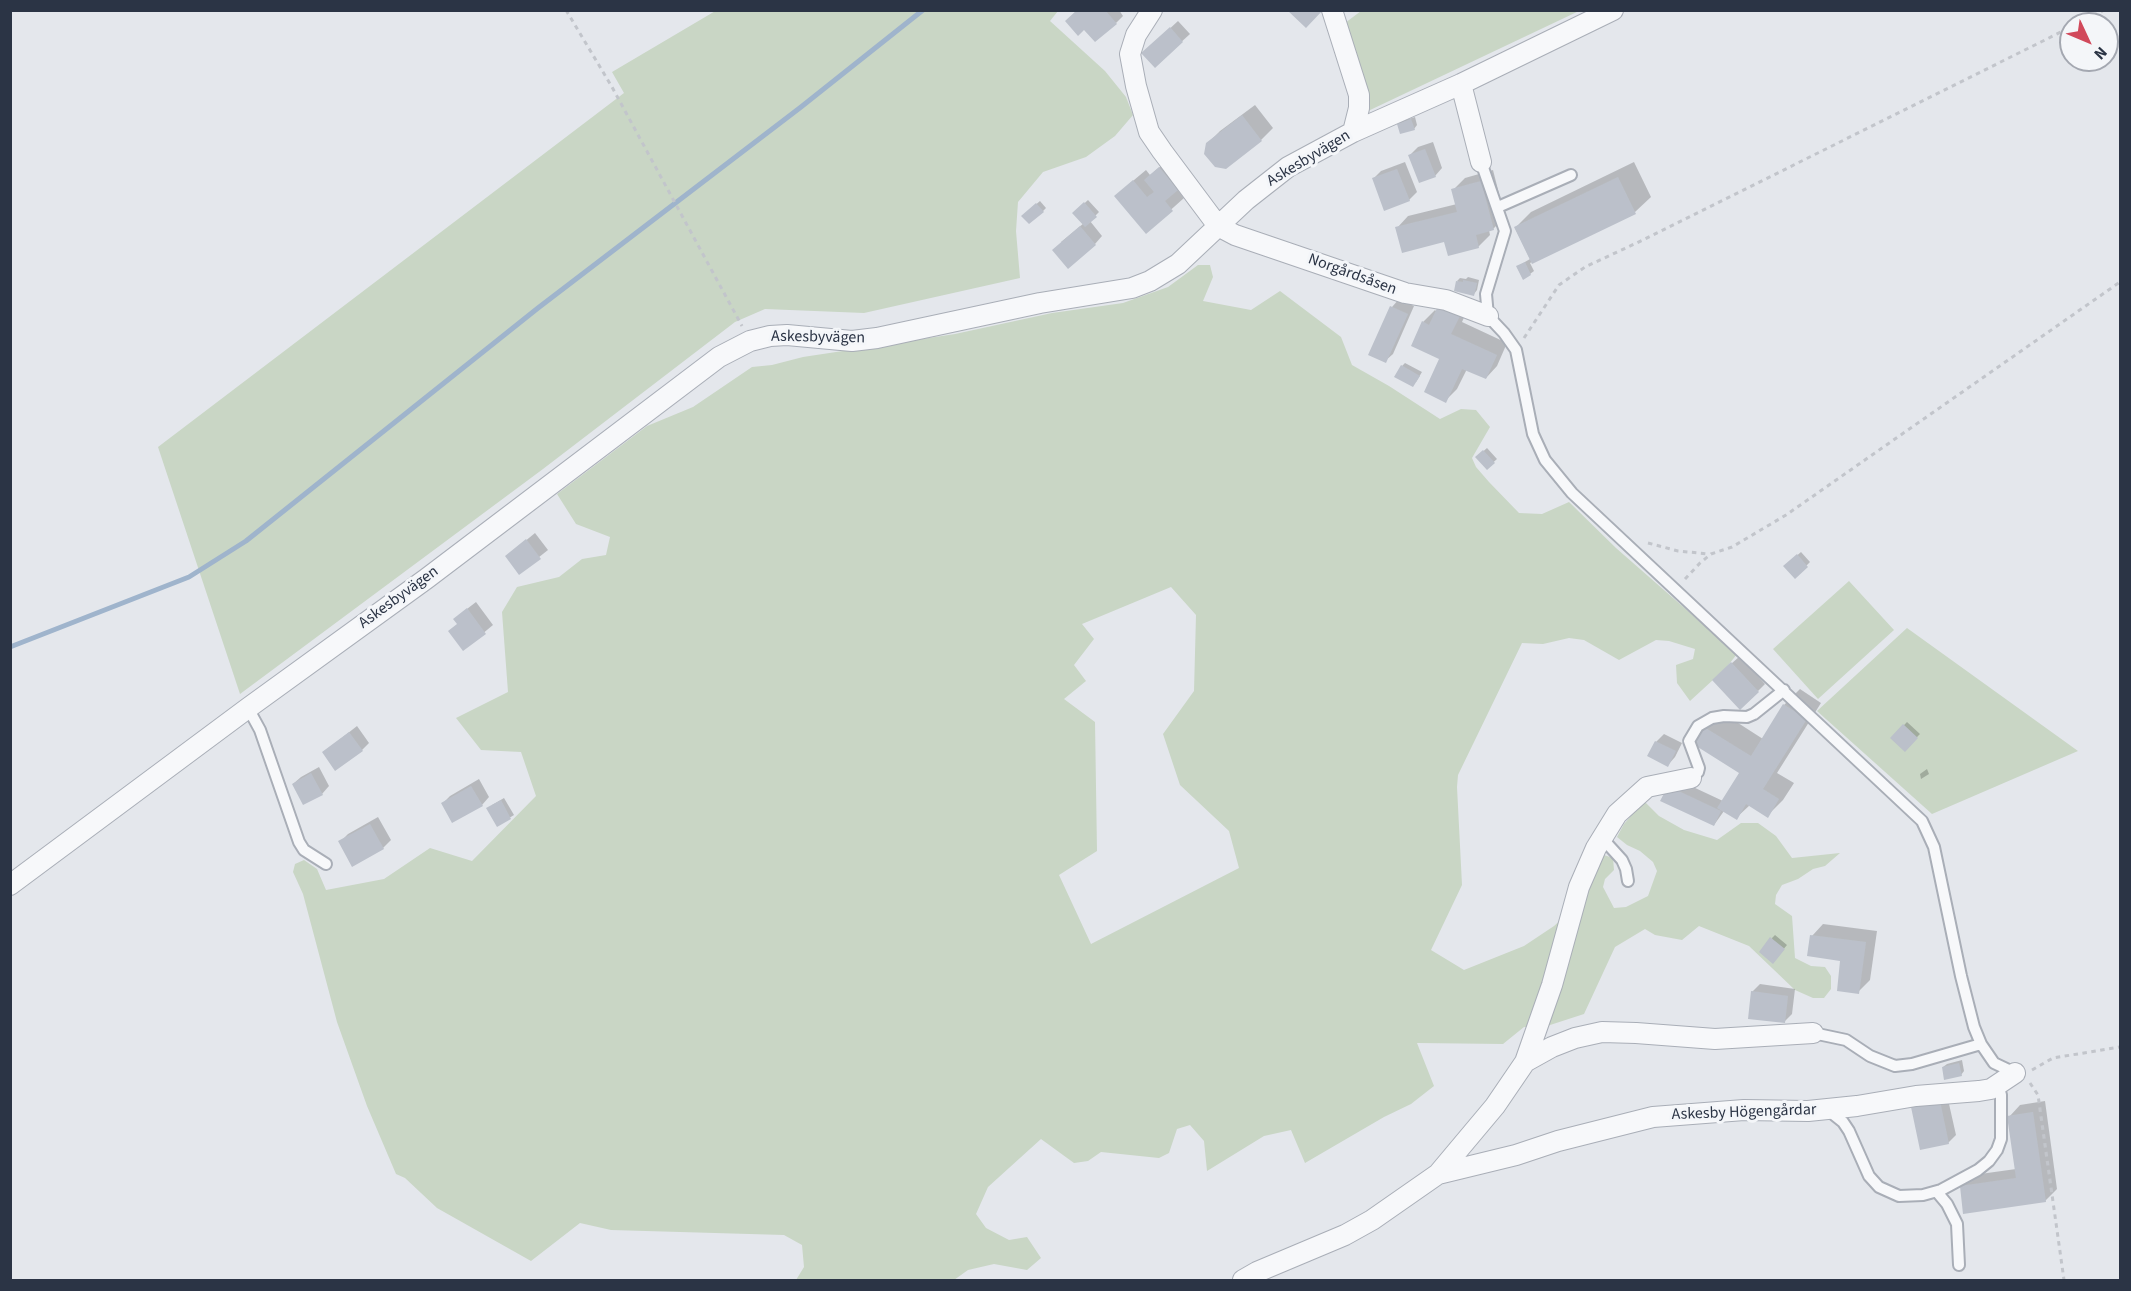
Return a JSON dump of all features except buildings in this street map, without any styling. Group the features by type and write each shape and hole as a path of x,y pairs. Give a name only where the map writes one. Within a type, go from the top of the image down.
{"street":[{"path":"1152,10 1136,35 1130,54 1149,132 1218,226"},
{"path":"1332,10 1359,94 1359,108 1353,132"},
{"name":"Askesbyvägen","path":"10,885 426,579 719,357 750,341 770,336 787,335 852,341 877,338 1040,303 1132,288 1172,268 1246,201 1288,167 1353,132 1461,84 1613,10"},
{"path":"1461,84 1481,162"},
{"name":"Norgårdsåsen","path":"1218,226 1235,235 1405,293 1446,300 1488,316"},
{"name":"Askesby Högengårdar","path":"1243,1281 1257,1272 1345,1235 1372,1220 1438,1174 1495,1106 1525,1062 1552,985 1579,888 1602,838 1617,814 1647,787 1691,778"},
{"name":"Askesby Högengårdar","path":"1525,1062 1568,1041 1602,1032 1715,1039 1813,1033"},
{"name":"Askesby Högengårdar","path":"1438,1174 1653,1117 1744,1110 1822,1110 1916,1096 1978,1091 1998,1085 2015,1073"}],"lane":[{"path":"1481,162 1505,231 1486,294 1488,316 1516,350 1533,434 1545,460 1572,493 1915,813 1928,831 1934,847 1974,1027 1981,1044 1994,1063 2015,1073"},
{"path":"1498,207 1570,175"},
{"path":"1691,778 1699,768 1689,741 1698,726 1712,718 1747,717 1784,690"},
{"path":"248,708 264,740 299,842 304,850 326,864"},
{"path":"1602,838 1622,860 1628,881"},
{"path":"1813,1033 1846,1040 1870,1056 1895,1066 1912,1064 1981,1044"},
{"path":"1822,1110 1833,1114 1843,1122 1869,1176 1885,1191 1899,1196 1937,1192 1978,1170 1997,1150 2001,1139 2001,1095 1998,1085"},
{"path":"1937,1192 1947,1204 1957,1224 1959,1265"}],"path":[{"path":"566,10 612,87 750,341"},
{"path":"1516,350 1559,285 1585,267 2059,33"},
{"path":"1676,589 1711,554 1732,547 1786,515 2121,282"},
{"path":"1624,541 1629,538 1678,551 1711,554"},
{"path":"2015,1073 2034,1069 2053,1058 2121,1047"},
{"path":"2015,1073 2032,1084 2038,1095 2064,1281"}],"green space":[{"path":"717,10 1058,11 1050,21 1105,71 1126,97 1133,115 1115,136 1086,157 1043,172 1018,202 1016,231 1020,278 864,313 765,309 735,322 543,469 240,694 158,447 624,93 612,72"},
{"path":"1361,11 1579,11 1368,111 1341,26"},
{"path":"1198,265 1210,265 1213,277 1203,301 1251,310 1280,291 1341,337 1352,365 1440,419 1461,409 1476,410 1490,427 1472,458 1476,467 1519,513 1542,514 1569,502 1616,548 1737,654 1726,668 1690,701 1677,683 1676,665 1693,659 1695,649 1669,641 1656,640 1619,660 1584,640 1569,638 1543,644 1522,643 1458,775 1462,885 1431,950 1464,970 1524,946 1554,926 1574,908 1601,854 1613,858 1614,870 1605,879 1603,887 1614,908 1626,907 1648,896 1657,871 1653,862 1617,837 1624,824 1644,801 1659,816 1684,830 1717,840 1741,823 1758,823 1776,836 1792,858 1840,853 1825,866 1813,869 1798,879 1782,885 1776,895 1775,904 1792,916 1795,958 1811,966 1825,967 1831,976 1831,989 1824,998 1813,998 1795,990 1749,946 1699,926 1682,940 1655,935 1645,929 1615,947 1584,1014 1547,1026 1524,1027 1503,1044 1417,1043 1434,1086 1411,1104 1305,1163 1291,1130 1264,1136 1207,1171 1204,1141 1190,1125 1177,1129 1169,1153 1159,1158 1101,1152 1088,1161 1074,1163 1041,1139 988,1187 976,1214 986,1228 1009,1240 1027,1237 1041,1258 1027,1270 994,1264 968,1270 954,1280 796,1280 804,1267 802,1245 784,1235 611,1230 580,1223 531,1261 437,1208 405,1178 396,1174 367,1106 337,1022 303,894 293,872 295,864 304,860 317,869 326,890 384,879 430,848 472,861 536,796 521,752 481,750 456,718 508,692 502,612 517,587 559,577 582,559 606,555 610,537 576,524 557,494 647,426 693,407 752,367 955,334 1052,313 1123,303 1168,287","holes":["1171,587 1196,615 1194,691 1163,734 1180,785 1229,831 1239,868 1091,944 1059,875 1097,851 1095,722 1064,699 1086,681 1074,665 1094,639 1082,624"]},
{"path":"1849,581 1894,630 1818,699 1773,649"},
{"path":"1907,628 2078,751 1932,814 1817,711"}],"waterway":[{"path":"10,647 189,577 246,541 538,308 801,107 923,10"}]}
